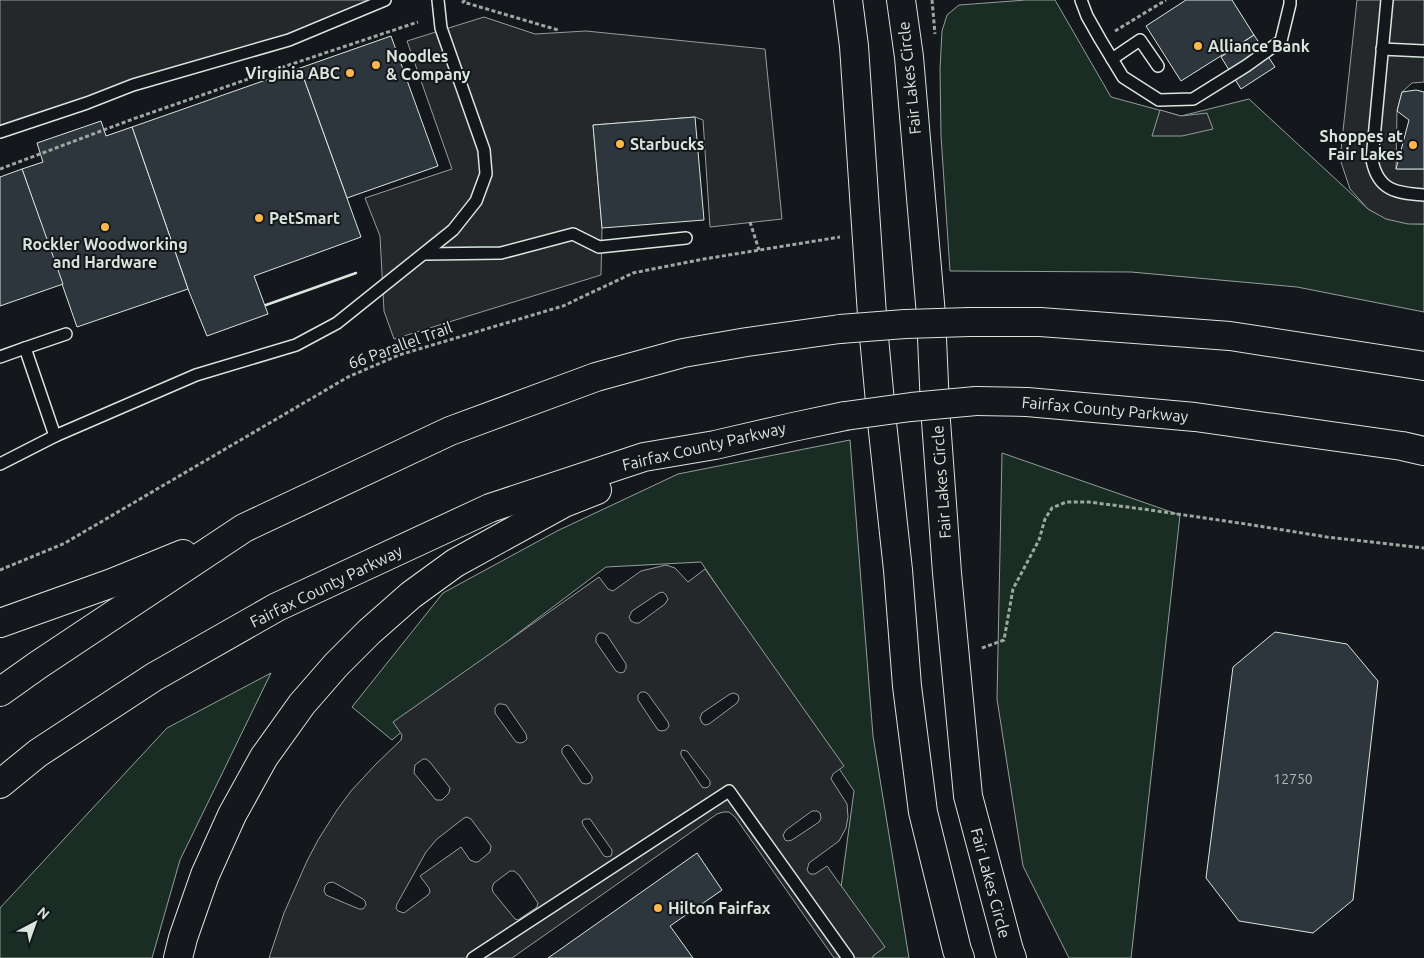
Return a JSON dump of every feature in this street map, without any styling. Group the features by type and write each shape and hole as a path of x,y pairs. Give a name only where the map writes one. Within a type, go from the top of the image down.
{"main road":[{"path":"848,0 854,46 871,305 922,812 960,958"},
{"name":"Fair Lakes Circle","path":"900,0 909,56 931,315 935,407 948,583 968,796 1012,958"},
{"path":"0,623 112,583 244,528 450,431 596,378 683,353 840,329 905,324 1040,322 1230,336 1424,366"},
{"name":"Fairfax County Parkway","path":"0,784 38,754 154,678 277,607 490,508 644,457 715,445 793,426 845,416 911,407 976,402 1027,402 1196,417 1402,446 1424,451"},
{"path":"178,958 204,875 232,815 264,758 302,704 368,632 412,595 455,563 564,503 715,445"},
{"path":"0,692 244,528"}],"lane":[{"path":"0,132 88,103 133,85 289,40 386,0"},
{"path":"0,464 55,436 196,374 296,344 337,323 453,230 476,201 486,174 484,150 441,28 438,0"},
{"path":"1081,0 1087,16 1100,39 1124,76 1160,100 1192,99 1246,66 1281,41 1290,0"},
{"path":"1387,0 1372,160 1374,170 1380,181 1388,188 1405,193 1424,194"},
{"path":"1112,59 1140,40 1158,66"},
{"path":"1382,49 1424,51"},
{"path":"424,254 500,253 573,234 599,247 686,238"},
{"path":"0,357 66,334"},
{"path":"25,348 55,436"},
{"path":"473,958 730,791 848,958"}],"path":[{"path":"465,0 463,2 558,30"},
{"path":"1100,39 1166,0"},
{"path":"0,169 133,119 418,22"},
{"path":"750,222 759,250"},
{"name":"66 Parallel Trail","path":"0,570 65,543 348,377 399,355 563,306 633,273 704,259 844,236"},
{"path":"981,648 1004,640 1013,589 1038,540 1045,519 1052,508 1066,502 1089,502 1327,537 1424,548"}],"green space":[{"path":"1026,0 1055,0 1111,97 1181,116 1249,99 1368,209 1395,221 1424,224 1424,312 1297,287 1131,272 950,271 941,136 940,69 942,31 947,15 959,5"},
{"path":"850,440 873,736 909,958 865,958 837,917 854,791 701,562 606,567 513,637 392,740 352,707 443,593 557,531 678,474"},
{"path":"1002,453 1180,515 1131,958 1069,958 1023,866 997,699"},
{"path":"271,673 180,860 152,958 0,958 0,908 167,728"}],"shaded area":[{"path":"0,0 385,0 289,40 0,132"},
{"path":"1357,0 1424,0 1424,82 1412,83 1402,92 1397,111 1396,169 1424,169 1424,224 1408,224 1386,219 1368,209 1350,189 1340,159"},
{"path":"484,17 535,34 586,31 765,49 782,219 710,227 703,120 695,117 593,125 602,228 601,275 394,339 384,311 380,236 365,198 452,169 407,41"},
{"path":"1160,110 1181,116 1207,113 1213,129 1182,136 1152,136"},
{"path":"666,565 675,568 688,582 705,569 844,766 833,774 831,779 847,804 848,817 846,828 839,841 809,863 807,870 810,874 815,874 827,866 885,947 873,958 834,958 735,817 729,812 723,812 717,814 512,958 269,958 284,913 318,840 351,791 401,740 402,735 393,722 599,577 608,589 613,591 641,571","holes":["663,592 666,595 668,599 665,604 639,623 631,621 629,617 632,611 659,593","599,633 607,635 626,664 624,672 616,671 596,642 596,637","641,692 648,694 668,722 669,726 666,730 658,730 638,700 638,695","730,694 738,695 737,703 709,724 705,725 700,718 702,713","498,704 506,705 526,734 527,739 524,742 516,742 495,713 495,708","565,746 571,747 592,776 590,783 582,783 562,753 562,749","682,750 687,751 710,781 708,787 702,787 681,755","423,759 430,762 450,788 449,793 442,800 436,800 414,773 415,765","812,811 820,813 821,818 819,822 792,840 785,840 783,835 786,830","467,817 471,819 491,846 490,852 478,862 470,860 461,847 420,876 429,888 430,892 428,895 404,913 398,911 396,908 397,904 426,852 437,839","590,819 612,850 611,856 604,856 582,821","510,871 514,871 519,875 538,903 537,907 518,920 515,919 493,892 494,883","333,882 363,899 366,905 363,909 359,909 326,895 324,891 325,886"]}],"building":[{"name":"Alliance Bank","path":"1186,0 1232,0 1254,35 1181,81 1146,26"},
{"path":"1254,35 1275,67 1241,89 1221,57"},
{"path":"391,36 438,166 347,198 300,68"},
{"name":"PetSmart","path":"300,68 361,237 254,276 268,314 207,336 188,289 132,127"},
{"name":"Shoppes at Fair Lakes","path":"1416,90 1424,92 1424,169 1396,169 1409,120 1397,111 1402,92"},
{"path":"695,117 704,220 602,228 593,125"},
{"name":"Rockler Woodworking and Hardware","path":"101,121 106,136 132,127 188,289 77,327 22,169 43,162 37,143"},
{"path":"22,169 63,284 0,306 0,177"},
{"path":"1275,632 1347,644 1378,681 1353,900 1313,933 1239,921 1206,878 1233,667"},
{"name":"Hilton Fairfax","path":"697,853 722,890 670,926 693,958 548,958"}],"wall":[{"path":"266,305 356,273"}],"place":[{"name":"Alliance Bank","path":"1198,46"},
{"name":"Noodles & Company","path":"376,65"},
{"name":"Virginia ABC","path":"350,73"},
{"name":"Starbucks","path":"620,144"},
{"name":"Shoppes at Fair Lakes","path":"1413,145"},
{"name":"PetSmart","path":"259,218"},
{"name":"Rockler Woodworking and Hardware","path":"105,227"},
{"name":"Hilton Fairfax","path":"658,908"}]}
